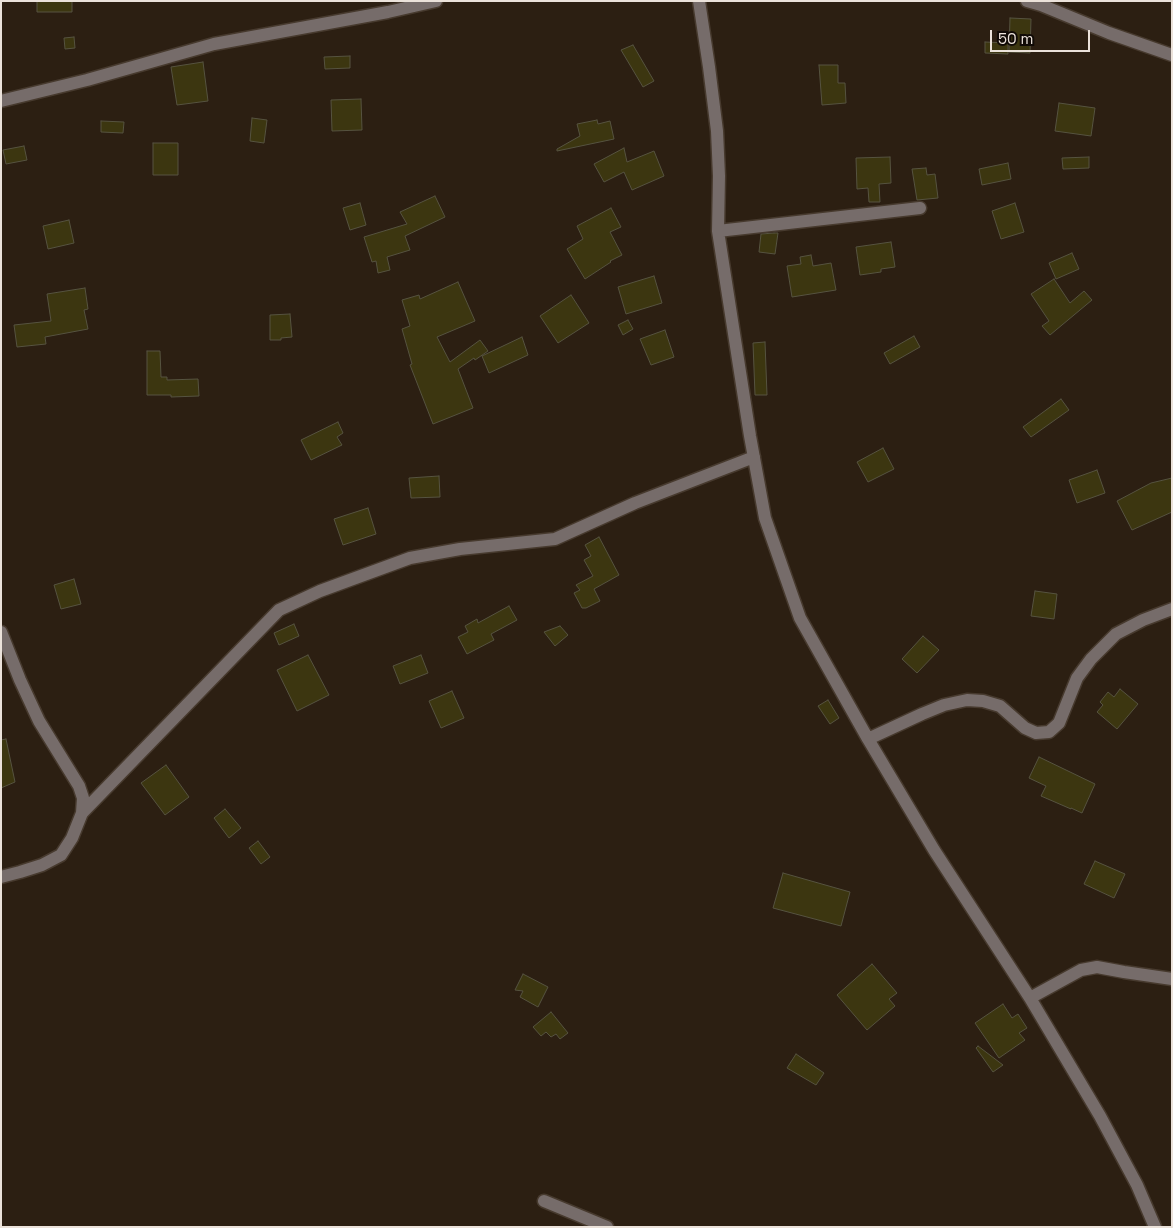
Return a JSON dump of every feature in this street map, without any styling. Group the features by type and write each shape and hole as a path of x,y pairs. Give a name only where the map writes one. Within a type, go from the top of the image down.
{"street":[{"path":"1,101 87,80 214,44 388,12 414,4 436,1"},
{"path":"699,1 716,131 719,176 718,231 754,457 764,518 800,618 868,739 934,850 1030,998 1100,1116 1137,1184 1155,1227"},
{"path":"1027,1 1172,55"},
{"path":"718,231 920,208"},
{"path":"82,813 279,610 320,591 410,558 460,548 555,539 635,503 754,457"},
{"path":"868,739 944,705 967,700 983,700 1000,706 1025,728 1036,733 1049,732 1059,723 1077,678 1091,658 1116,634 1143,620 1172,609"},
{"path":"1,632 39,721 79,786 83,798 82,813 72,838 61,855 42,865 1,877"},
{"path":"1030,998 1082,970 1097,967 1172,979"},
{"path":"544,1201 607,1227"}],"building":[{"path":"37,1 72,1 72,12 37,12"},
{"path":"1010,18 1031,19 1030,53 1009,52"},
{"path":"74,37 75,48 65,49 64,38"},
{"path":"985,42 1008,43 1008,54 985,53"},
{"path":"633,45 654,81 643,87 621,50"},
{"path":"350,56 350,68 325,69 324,57"},
{"path":"203,62 208,101 177,105 171,67"},
{"path":"819,65 838,65 838,83 845,83 846,103 822,105"},
{"path":"361,99 362,130 332,131 331,100"},
{"path":"1059,103 1095,108 1091,136 1055,131"},
{"path":"252,118 267,120 264,143 250,141"},
{"path":"597,120 598,124 610,121 614,139 557,151 557,149 580,136 577,124"},
{"path":"101,121 124,122 123,133 101,132"},
{"path":"153,143 178,143 178,175 153,175"},
{"path":"24,146 27,160 6,164 3,150"},
{"path":"624,148 627,162 654,151 664,176 632,190 624,172 604,182 594,164"},
{"path":"890,157 891,183 879,184 880,202 869,202 868,188 857,189 856,158"},
{"path":"1089,157 1089,168 1063,169 1062,158"},
{"path":"1008,163 1011,179 982,185 979,169"},
{"path":"926,168 927,175 935,174 938,198 917,200 912,169"},
{"path":"435,196 445,217 405,236 410,250 387,257 390,270 378,273 376,261 372,262 364,237 407,224 400,212"},
{"path":"360,203 366,225 350,230 343,208"},
{"path":"1015,203 1024,232 1001,239 992,211"},
{"path":"611,208 621,227 610,232 622,255 585,279 567,249 583,239 577,226"},
{"path":"69,220 74,243 48,249 43,226"},
{"path":"778,233 775,254 759,252 761,234"},
{"path":"891,242 895,267 881,269 881,272 860,275 856,247"},
{"path":"1072,253 1079,269 1056,279 1049,263"},
{"path":"811,255 813,266 831,263 836,290 792,297 787,266 801,264 800,257"},
{"path":"654,276 662,303 626,314 618,287"},
{"path":"1054,279 1070,303 1084,291 1092,300 1050,335 1042,326 1049,321 1031,294"},
{"path":"458,282 475,321 437,337 450,362 480,340 488,351 458,369 473,408 433,424 410,365 412,364 402,329 410,326 402,300 419,295 420,299"},
{"path":"85,288 88,309 84,310 88,329 45,337 46,344 17,347 14,325 51,321 47,294"},
{"path":"571,295 589,323 558,343 540,316"},
{"path":"290,314 292,337 270,340 270,315"},
{"path":"628,320 633,329 623,335 618,325"},
{"path":"665,330 674,357 651,365 640,339"},
{"path":"914,336 920,347 890,364 884,353"},
{"path":"522,337 528,355 489,373 482,356"},
{"path":"765,342 767,395 755,395 753,343"},
{"path":"147,351 160,351 161,377 167,377 167,380 198,379 199,396 171,397 171,395 147,395"},
{"path":"1061,399 1069,410 1031,437 1023,427"},
{"path":"338,422 343,433 337,437 342,445 311,460 301,440"},
{"path":"883,448 894,469 868,482 857,462"},
{"path":"1097,470 1105,493 1077,503 1069,480"},
{"path":"439,476 440,497 411,498 409,478"},
{"path":"1172,478 1172,512 1132,530 1117,501 1151,483"},
{"path":"368,508 376,534 343,545 334,519"},
{"path":"599,537 619,575 594,589 600,601 582,608 574,593 580,590 576,585 593,576 584,560 591,556 585,545"},
{"path":"74,579 81,604 61,609 54,585"},
{"path":"1035,591 1057,594 1054,619 1031,616"},
{"path":"509,606 517,620 491,634 494,640 467,654 458,637 468,632 465,626 477,619 478,623"},
{"path":"294,624 299,636 279,645 274,633"},
{"path":"560,626 568,635 555,646 544,632"},
{"path":"923,636 939,650 917,673 902,659"},
{"path":"308,655 329,695 297,711 277,670"},
{"path":"421,655 428,673 400,684 393,666"},
{"path":"1120,689 1138,704 1117,729 1097,712 1103,705 1100,702 1108,692 1114,697"},
{"path":"452,691 464,718 441,728 429,701"},
{"path":"828,700 839,718 830,724 818,706"},
{"path":"6,739 15,782 1,788 1,740"},
{"path":"1039,757 1095,784 1082,813 1041,796 1046,786 1029,778"},
{"path":"166,765 189,797 165,815 141,783"},
{"path":"225,809 241,828 229,838 214,818"},
{"path":"258,841 270,857 261,864 249,848"},
{"path":"1095,861 1125,874 1114,898 1084,884"},
{"path":"783,873 850,892 841,926 773,908"},
{"path":"872,964 897,993 889,999 895,1006 867,1030 837,995"},
{"path":"523,974 548,987 538,1007 520,997 523,991 515,990"},
{"path":"1003,1004 1012,1018 1018,1014 1027,1028 1019,1033 1025,1040 999,1058 975,1023"},
{"path":"551,1012 568,1033 560,1039 556,1034 551,1037 546,1032 541,1036 533,1027"},
{"path":"978,1046 1003,1065 993,1072 976,1048"},
{"path":"796,1054 824,1073 816,1085 787,1068"}]}
